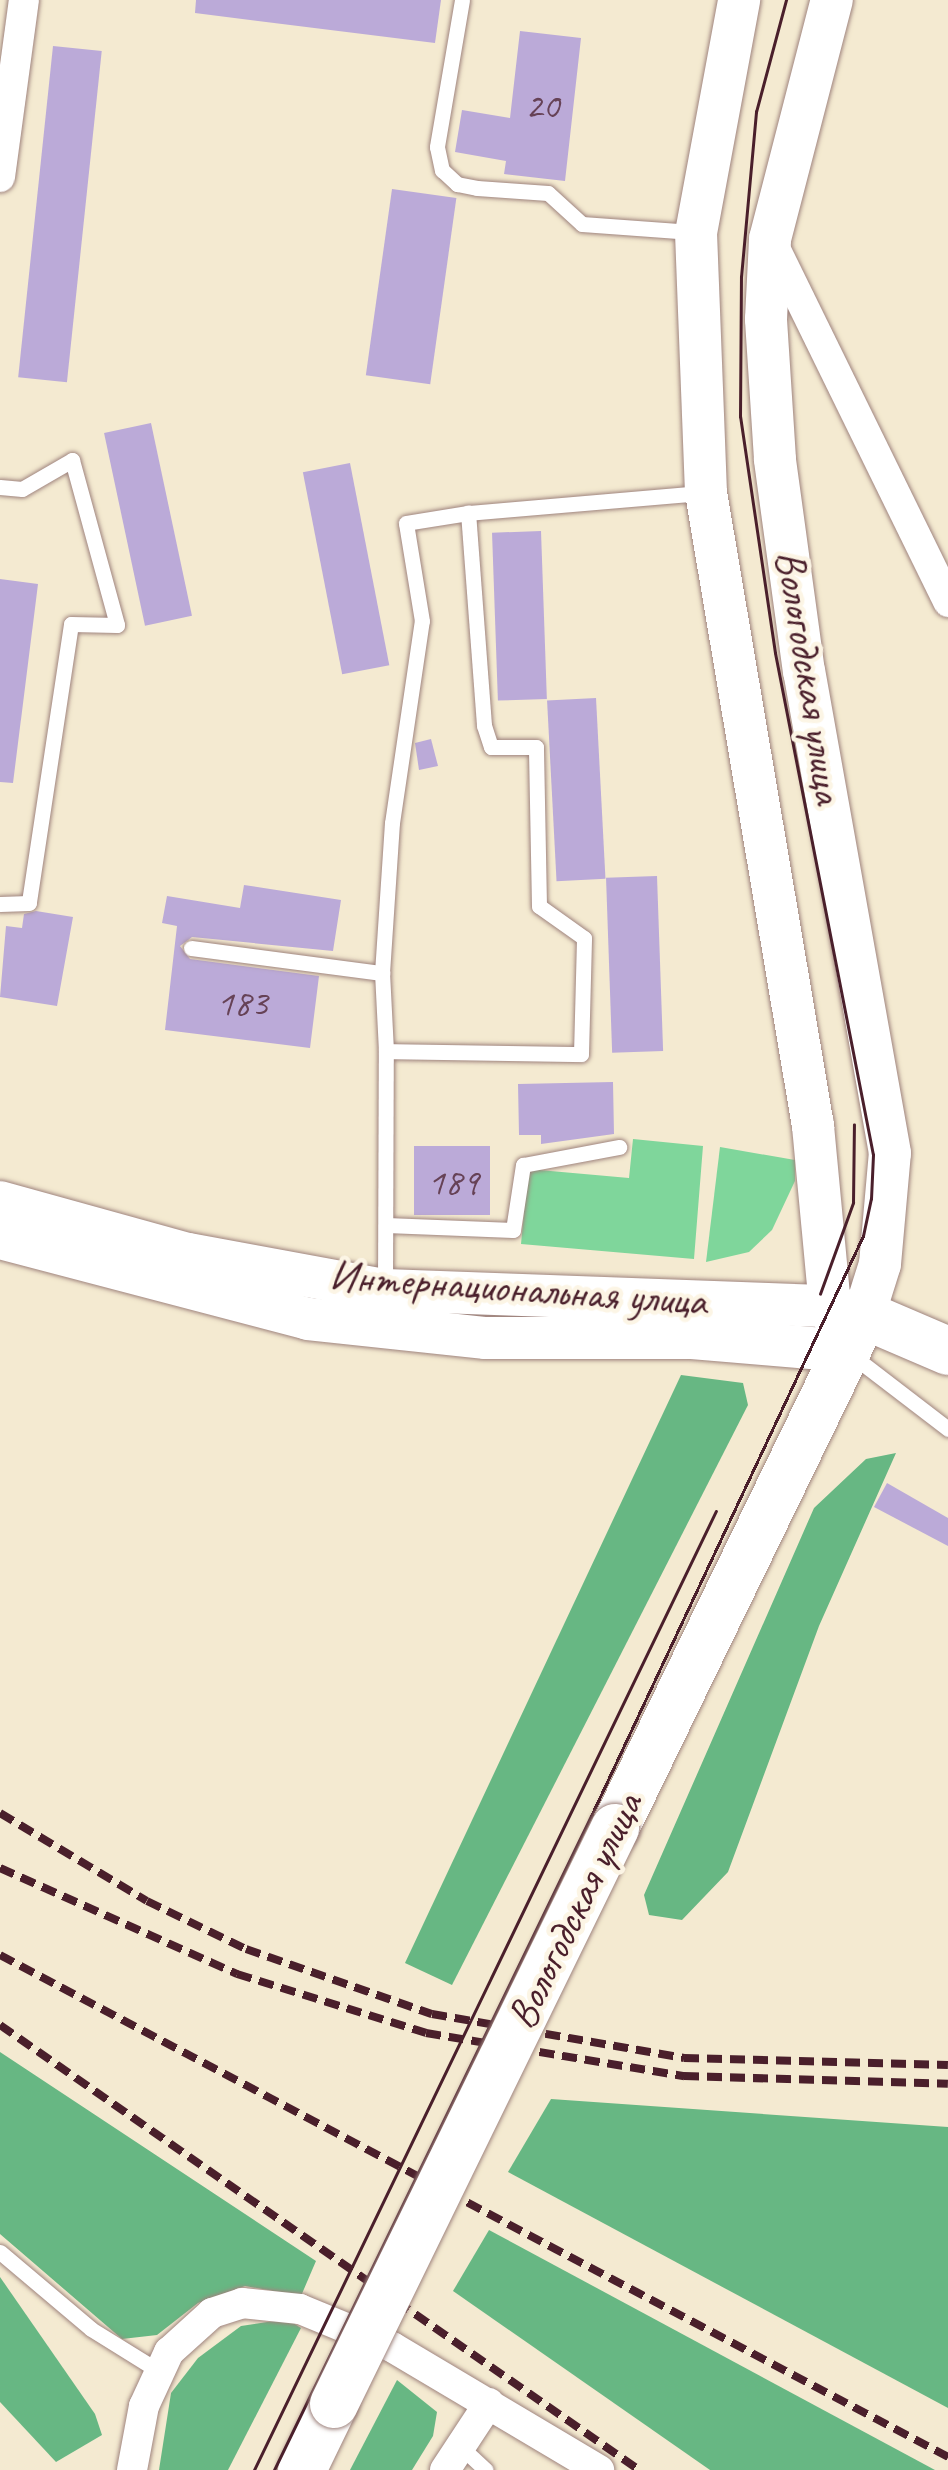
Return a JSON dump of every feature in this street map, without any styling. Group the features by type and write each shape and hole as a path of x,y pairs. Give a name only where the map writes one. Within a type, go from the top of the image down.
{"main road":[{"name":"Вологодская улица","path":"740,0 696,232 706,493 847,1324"},
{"name":"Вологодская улица","path":"302,2470 615,1828 847,1324 880,1264 890,1154 804,672 774,458 766,319 770,239 832,0"},
{"name":"Интернациональная улица","path":"0,1202 188,1254 384,1290 847,1324"},
{"name":"Интернациональная улица","path":"0,1238 326,1321 486,1338 692,1338 847,1324"},
{"path":"847,1324 948,1351"},
{"path":"847,1324 948,1364"}],"street":[{"path":"0,177 24,0"},
{"path":"770,239 948,602"},
{"path":"132,2470 157,2370 212,2313 242,2302 269,2303 392,2347 599,2470"},
{"path":"452,2458 489,2402"}],"lane":[{"path":"462,0 437,147 442,170 457,184 548,193 582,224 696,232"},
{"path":"0,487 22,489 72,460 117,625 71,624 29,903 0,904"},
{"path":"384,1290 386,1051 382,973 392,823 422,621 406,523 468,513 706,493"},
{"path":"386,1051 581,1054 584,938 540,906 536,748 490,747 484,724 468,513"},
{"path":"191,948 382,973"},
{"path":"386,1225 513,1230 523,1165 619,1148"},
{"path":"847,1324 948,1429"},
{"path":"0,2252 106,2340 157,2370"},
{"path":"452,2458 486,2470"}],"green space":[{"path":"633,1139 703,1146 694,1259 521,1244 528,1169 629,1178"},
{"path":"720,1147 795,1160 795,1181 772,1230 749,1252 706,1262"},
{"path":"681,1375 743,1383 748,1405 452,1985 405,1963"},
{"path":"896,1453 819,1626 728,1872 682,1920 649,1915 644,1895 814,1508 866,1459"},
{"path":"0,2052 316,2261 301,2296 245,2286 198,2303 157,2335 122,2339 0,2234"},
{"path":"551,2099 948,2127 948,2408 508,2172"},
{"path":"489,2230 935,2470 710,2470 453,2291"},
{"path":"0,2277 95,2414 102,2435 56,2462 0,2402"},
{"path":"287,2319 301,2328 228,2470 159,2470 171,2393 198,2358 241,2326"},
{"path":"397,2380 437,2412 433,2436 412,2470 350,2470"}],"building":[{"path":"196,0 441,0 435,43 195,13"},
{"path":"520,31 581,38 565,181 504,174 506,161 455,152 462,110 510,118"},
{"path":"53,46 102,51 67,382 18,377"},
{"path":"392,189 456,198 430,384 366,375"},
{"path":"151,423 192,616 145,626 104,433"},
{"path":"350,463 389,665 342,674 303,472"},
{"path":"541,531 547,699 498,701 492,533"},
{"path":"0,579 38,584 13,783 0,782"},
{"path":"596,698 605,879 557,881 547,701"},
{"path":"431,739 438,766 419,770 415,743"},
{"path":"657,876 663,1051 612,1053 606,878"},
{"path":"244,885 341,900 333,951 192,937 180,946 190,959 319,976 310,1048 165,1030 177,926 162,923 167,896 240,908"},
{"path":"36,911 73,917 57,1006 0,997 6,926 22,928 24,914"},
{"path":"613,1082 614,1134 541,1144 541,1135 519,1135 518,1084"},
{"path":"414,1146 490,1146 490,1215 414,1215"},
{"path":"887,1483 948,1518 948,1546 874,1507"}],"tram line":[{"path":"274,2470 591,1816 863,1236 871,1199 873,1155 775,653 740,417 741,277 756,112 786,0"},
{"path":"820,1294 853,1203 854,1125"},
{"path":"254,2470 716,1511"}],"railway":[{"path":"0,1813 147,1901 246,1949 432,2014 684,2058 948,2065"},
{"path":"0,1868 237,1974 426,2033 684,2076 948,2084"},
{"path":"0,1955 948,2457"},
{"path":"0,2025 639,2470"}]}
